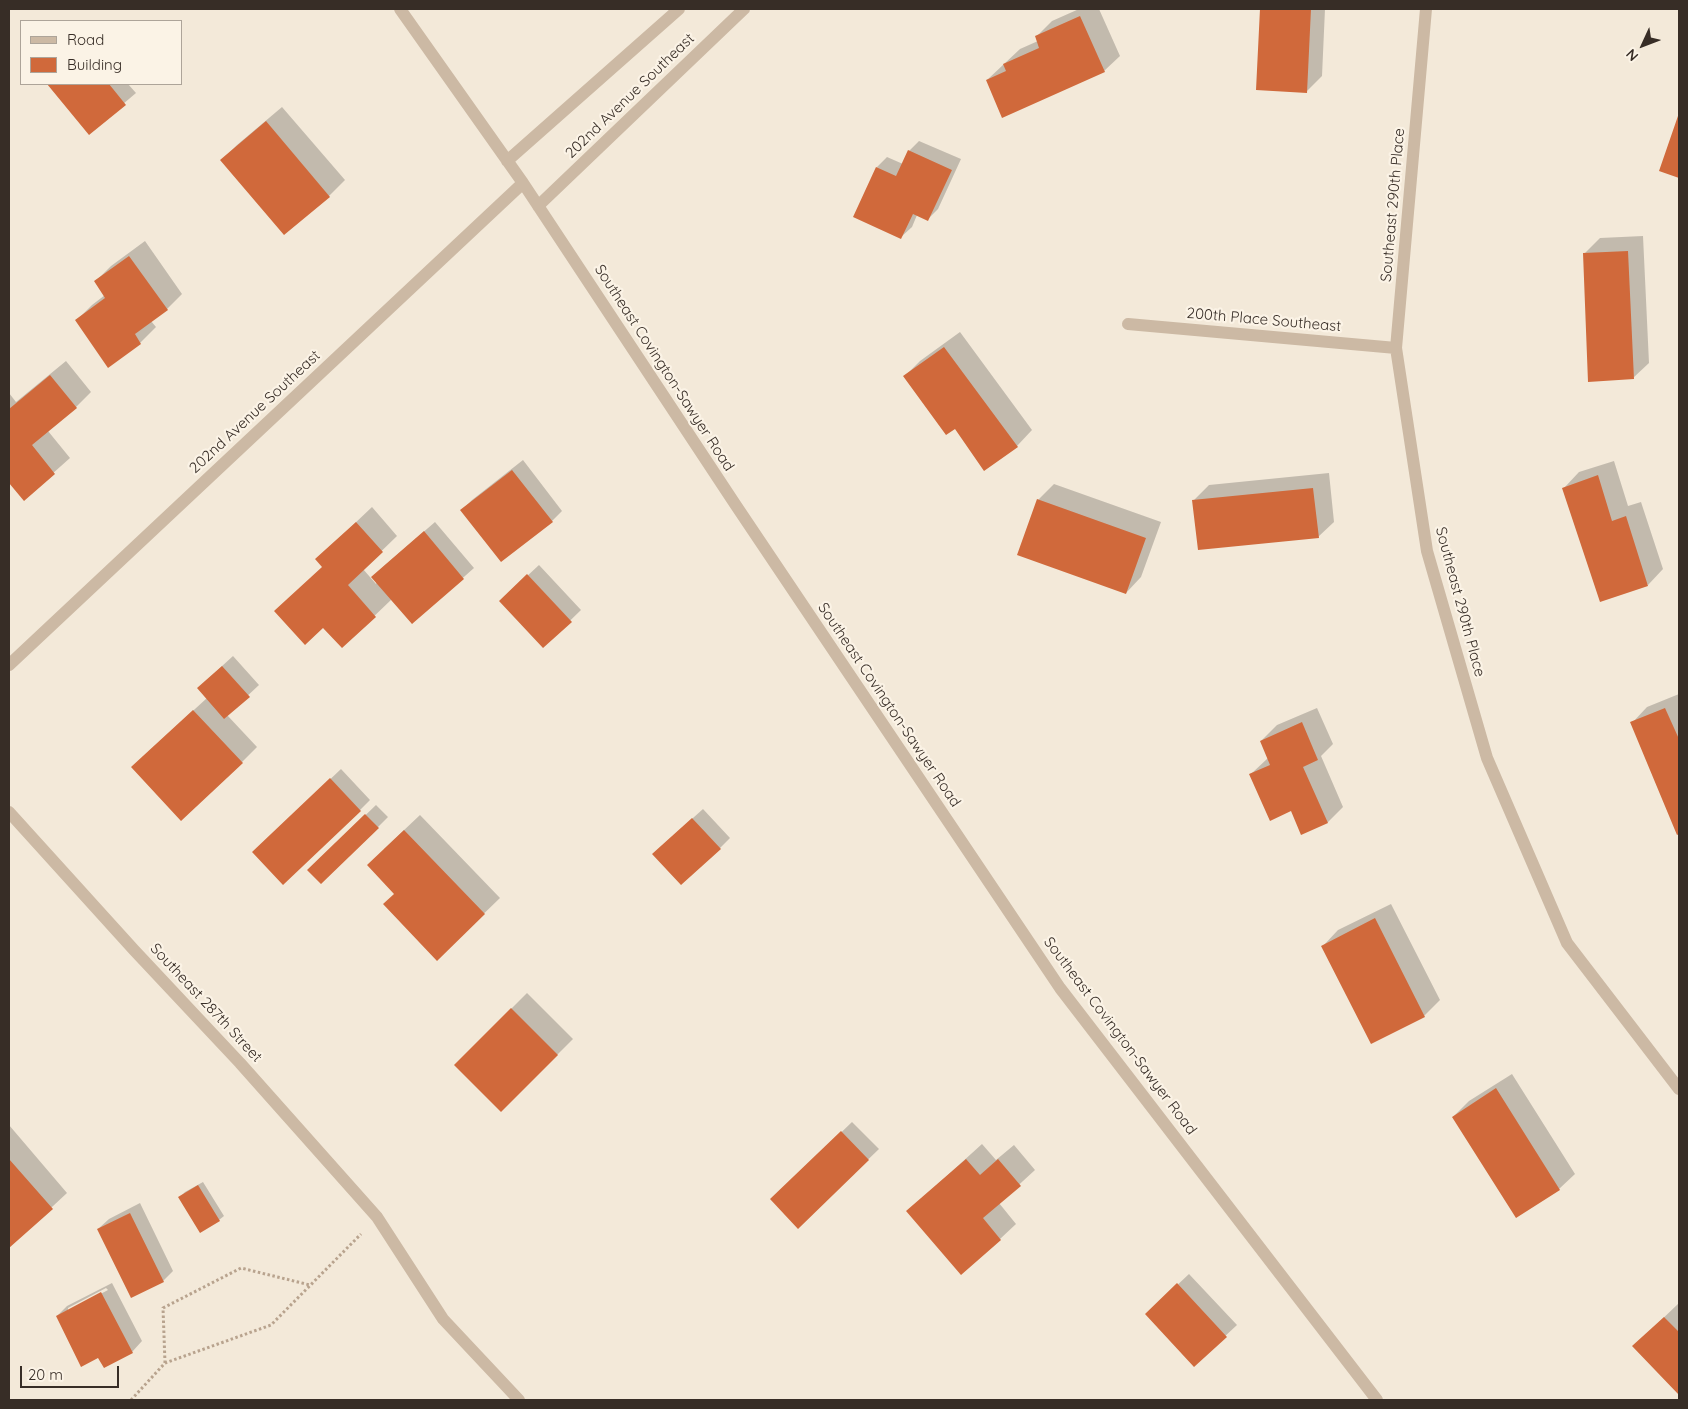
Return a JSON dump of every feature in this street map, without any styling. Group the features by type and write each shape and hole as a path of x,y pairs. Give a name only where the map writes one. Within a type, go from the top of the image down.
{"street":[{"name":"Southeast Covington-Sawyer Road","path":"400,9 523,183 740,513 1060,988 1377,1400"},
{"name":"202nd Avenue Southeast","path":"507,161 679,9"},
{"name":"202nd Avenue Southeast","path":"538,206 744,9"},
{"name":"Southeast 290th Place","path":"1426,9 1396,348 1427,552 1487,758 1567,943 1679,1089"},
{"name":"202nd Avenue Southeast","path":"9,665 523,183"},
{"name":"200th Place Southeast","path":"1128,324 1396,348"},
{"name":"Southeast 287th Street","path":"9,812 240,1063 377,1217 442,1319 519,1400"}],"path":[{"path":"131,1400 165,1363 271,1324 377,1217"},
{"path":"165,1363 163,1308 241,1268 310,1285"}],"building":[{"path":"1260,9 1311,9 1307,93 1256,90"},
{"path":"1080,16 1105,72 1002,118 986,80 1006,71 1003,64 1039,48 1035,36"},
{"path":"48,85 110,85 126,105 89,135"},
{"path":"1679,113 1679,178 1659,171"},
{"path":"266,121 330,197 284,235 220,160"},
{"path":"908,150 952,170 928,221 913,214 901,239 853,217 876,167 896,176"},
{"path":"1628,251 1634,379 1588,382 1583,253"},
{"path":"129,256 168,310 135,334 141,344 108,368 75,320 105,298 94,281"},
{"path":"944,347 1018,447 984,471 955,429 946,435 903,376"},
{"path":"50,375 77,408 32,445 55,474 24,501 9,483 9,409"},
{"path":"512,470 553,522 501,562 460,510"},
{"path":"1598,475 1612,521 1626,516 1648,586 1600,602 1562,488"},
{"path":"1313,488 1319,538 1198,550 1192,500"},
{"path":"1037,499 1146,538 1126,594 1017,555"},
{"path":"356,522 383,552 348,585 376,617 342,648 323,628 305,645 274,611 322,567 315,559"},
{"path":"424,531 464,579 412,624 371,577"},
{"path":"527,574 572,622 543,648 499,601"},
{"path":"222,666 250,697 224,719 197,688"},
{"path":"1665,708 1679,739 1679,834 1677,835 1630,722"},
{"path":"193,710 243,763 181,821 131,767"},
{"path":"1302,722 1318,760 1303,767 1328,823 1301,835 1291,811 1270,821 1249,774 1270,765 1260,741"},
{"path":"330,778 361,811 283,885 252,852"},
{"path":"365,814 379,828 321,884 307,870"},
{"path":"692,818 721,849 681,885 652,854"},
{"path":"404,830 485,914 437,961 383,904 394,894 367,865"},
{"path":"1375,918 1425,1017 1371,1044 1321,946"},
{"path":"511,1008 558,1055 501,1112 454,1065"},
{"path":"1496,1088 1560,1190 1516,1218 1452,1117"},
{"path":"841,1131 869,1160 798,1229 770,1199"},
{"path":"9,1159 53,1209 9,1248"},
{"path":"966,1159 980,1175 998,1159 1021,1186 983,1218 1001,1240 961,1275 906,1211"},
{"path":"198,1185 220,1221 200,1233 178,1197"},
{"path":"130,1213 164,1282 131,1298 97,1229"},
{"path":"1177,1283 1227,1337 1194,1367 1145,1314"},
{"path":"101,1292 133,1353 104,1368 98,1358 81,1367 56,1316"},
{"path":"1664,1317 1679,1332 1679,1395 1632,1346"}]}
